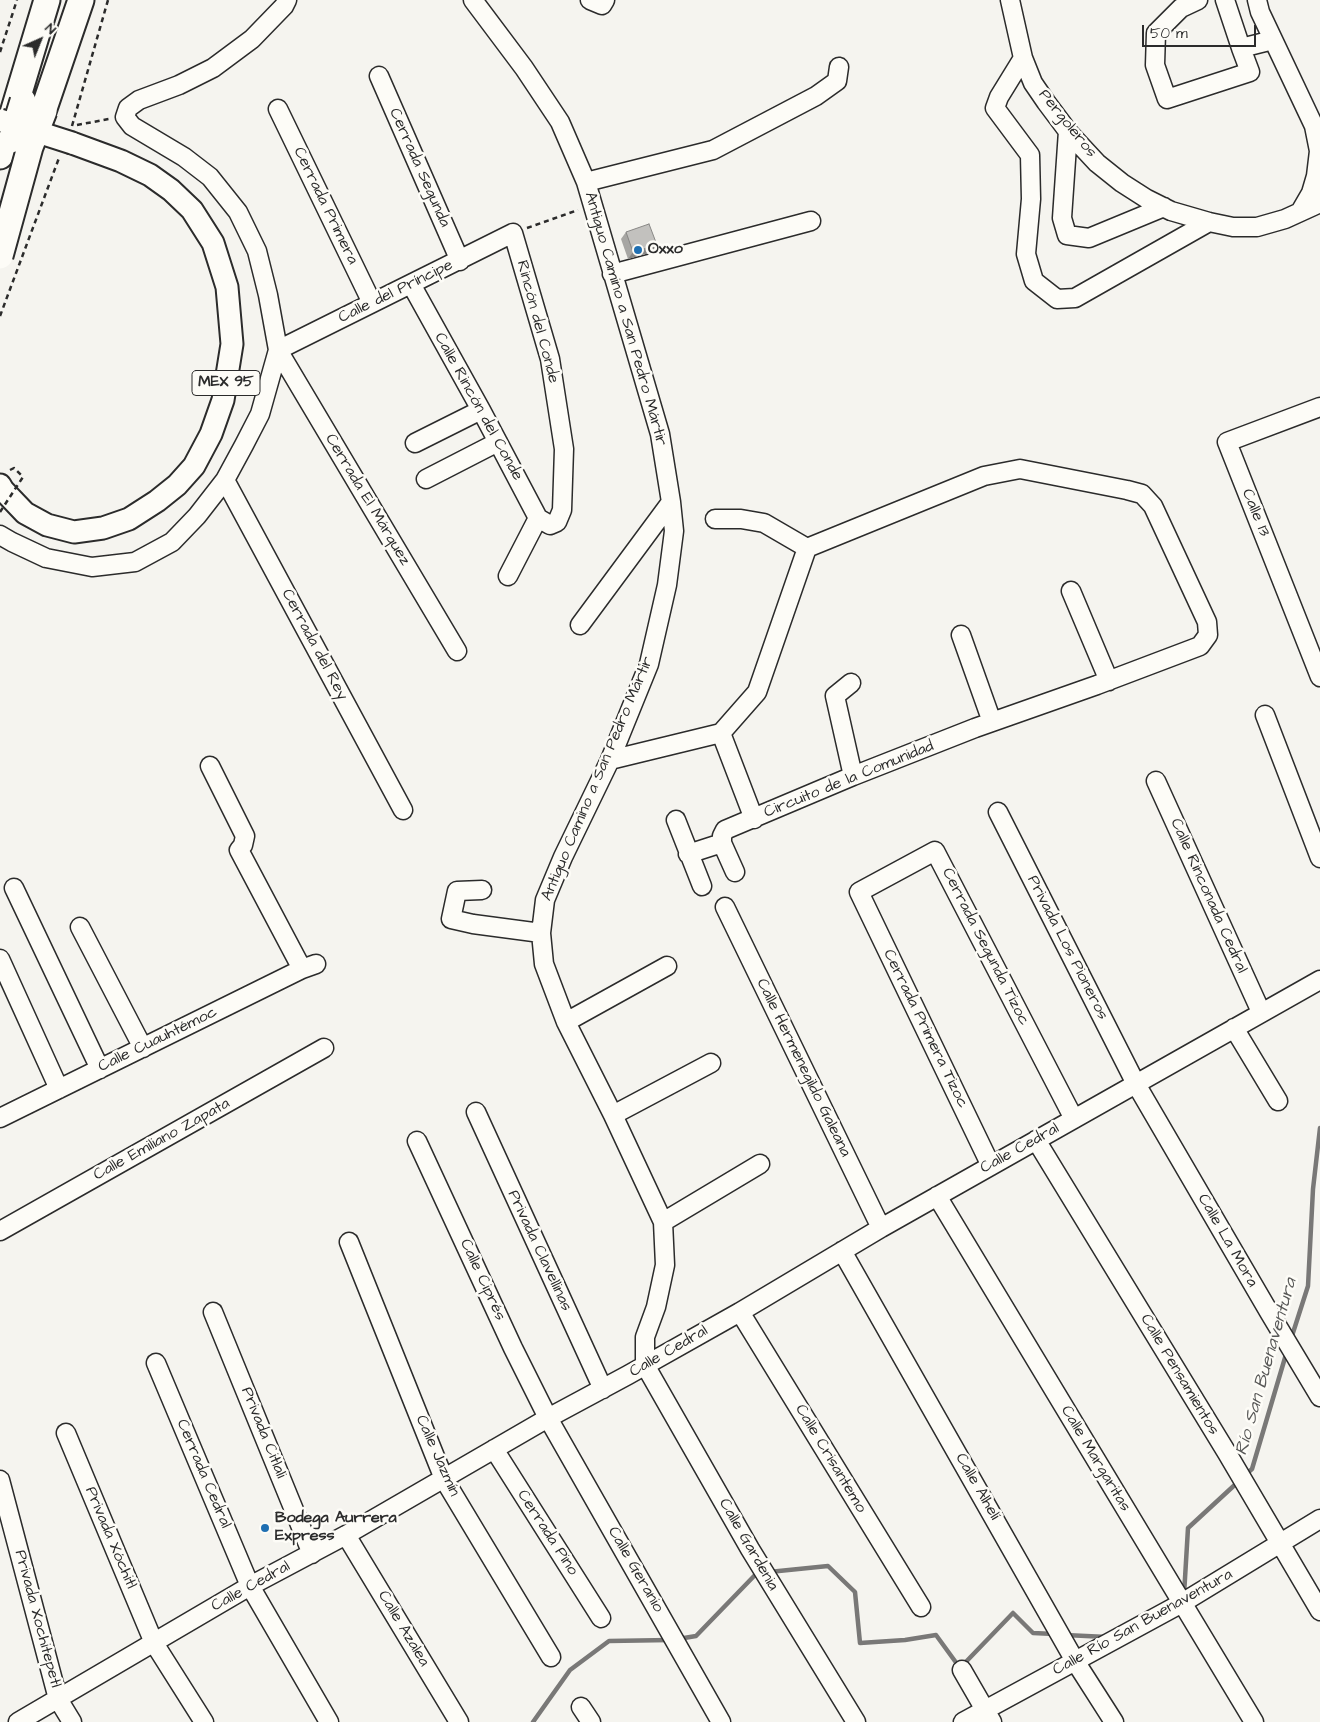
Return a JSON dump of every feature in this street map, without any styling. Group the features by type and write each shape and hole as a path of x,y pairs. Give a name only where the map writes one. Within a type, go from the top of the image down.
{"highway":[{"path":"0,249 54,76 82,0"},
{"path":"0,256 30,147 82,0"},
{"path":"0,156 49,1"},
{"path":"0,175 49,1"}],"main road":[{"name":"MEX 95","path":"0,120 67,148 121,161 150,175 171,190 192,210 213,243 227,287 232,344 223,400 211,434 194,466 177,485 157,501 128,519 103,528 74,532 48,525 24,513 0,485"}],"street":[{"path":"0,535 46,558 92,566 135,562 172,542 197,516 225,480 260,414 278,350 268,295 257,251 238,212 210,178 184,157 132,126 125,116 128,108 139,100 179,85 213,68 252,39 284,6 287,0"},
{"name":"Antiguo Camino a San Pedro Mártir","path":"473,0 524,68 560,122 586,182 660,434 672,502 674,531 667,585 649,664 610,760 563,856 545,900 541,933 544,964 566,1022 613,1115 663,1222 665,1265 656,1307 644,1337 645,1365"},
{"path":"590,0 602,5 605,0"},
{"name":"Pergoleros","path":"1010,0 1023,58 1033,83 1068,131 1098,163 1147,199 1164,207 1209,222 1233,227 1257,227 1285,220 1320,203"},
{"path":"1198,0 1179,4 1156,33 1155,65 1167,99 1250,72 1225,0"},
{"path":"1257,0 1260,12 1317,130 1319,151 1316,176 1311,193 1300,212"},
{"path":"1241,48 1274,40"},
{"path":"1023,58 998,97 995,108 1030,155 1031,199 1026,254 1034,281 1057,299 1075,298 1209,222"},
{"path":"586,182 713,150 816,96 837,81 839,67"},
{"name":"Cerrada Segunda","path":"379,76 460,261"},
{"name":"Cerrada Primera","path":"278,109 372,304"},
{"path":"1068,131 1062,218 1067,235 1089,238 1164,207"},
{"path":"612,274 811,221"},
{"name":"Calle del Príncipe","path":"278,350 513,233"},
{"name":"Rincón del Conde","path":"508,576 544,522 557,522 562,510 564,449 550,359 513,233"},
{"name":"Calle Rincón del Conde","path":"411,284 544,522"},
{"name":"Cerrada El Márquez","path":"278,350 457,651"},
{"name":"Calle 13","path":"1320,407 1226,442 1315,650 1320,677"},
{"path":"415,443 481,410"},
{"path":"426,480 498,442"},
{"name":"Circuito de la Comunidad","path":"721,733 754,820 797,799 853,776 992,722 1200,646 1208,635 1207,622 1154,506 1142,494 1128,490 1020,469 984,476 807,548"},
{"name":"Cerrada del Rey","path":"225,480 403,810"},
{"path":"580,625 672,502"},
{"path":"610,760 721,733 757,692 807,548 764,523 741,519 715,519"},
{"path":"1071,592 1108,681"},
{"path":"961,635 992,722"},
{"path":"851,683 835,696 853,776"},
{"path":"1265,715 1320,858"},
{"name":"Calle Cuauhtémoc","path":"0,1118 309,967 239,850 246,836 210,766"},
{"name":"Calle Rinconada Cedral","path":"1156,781 1261,1012"},
{"name":"Privada Los Pioneros","path":"998,812 1136,1084"},
{"path":"676,820 702,886"},
{"path":"735,872 722,843 722,836 725,830 754,820"},
{"path":"688,854 722,843"},
{"name":"Cerrada Segunda Tizoc","path":"860,892 935,851 1074,1119"},
{"path":"14,888 100,1069"},
{"path":"482,890 457,891 451,918 473,924 541,933"},
{"name":"Cerrada Primera Tizoc","path":"860,892 991,1166"},
{"name":"Calle Hermenegildo Galeana","path":"725,907 880,1228"},
{"path":"80,927 143,1048"},
{"path":"0,959 59,1089"},
{"path":"566,1022 667,966"},
{"name":"Calle Cedral","path":"18,1722 250,1586 346,1536 548,1418 740,1312 880,1228 1320,980"},
{"path":"1234,1028 1278,1101"},
{"name":"Calle Emiliano Zapata","path":"0,1231 324,1048"},
{"path":"613,1115 711,1063"},
{"name":"Calle La Mora","path":"1136,1084 1320,1397"},
{"name":"Privada Clavellinas","path":"476,1112 603,1389"},
{"name":"Calle Pensamientos","path":"1036,1140 1227,1453 1320,1610"},
{"name":"Calle Ciprés","path":"417,1141 513,1348 548,1418"},
{"path":"663,1222 760,1164"},
{"name":"Calle Margaritas","path":"937,1196 1254,1722"},
{"name":"Calle Jazmín","path":"349,1242 444,1480 551,1656"},
{"name":"Calle Alhelí","path":"842,1250 1071,1654 1114,1722"},
{"name":"Privada Citlali","path":"213,1312 312,1554"},
{"name":"Calle Crisantemo","path":"740,1312 921,1607"},
{"name":"Cerrada Cedral","path":"156,1362 250,1586 329,1722"},
{"name":"Calle Gardenia","path":"645,1365 777,1595 856,1722"},
{"name":"Calle Geranio","path":"548,1418 721,1722"},
{"name":"Privada Xóchitl","path":"66,1433 154,1643 204,1722"},
{"name":"Cerrada Pino","path":"494,1449 601,1618"},
{"name":"Privada Xochitepetl","path":"0,1480 58,1699 72,1722"},
{"name":"Calle Río San Buenaventura","path":"963,1722 988,1716 1071,1654 1280,1543 1320,1519"},
{"name":"Calle Azalea","path":"346,1536 459,1722"},
{"path":"962,1670 988,1716"},
{"path":"581,1706 591,1722"}],"path":[{"path":"0,52 18,0"},
{"path":"108,0 72,126 125,116"},
{"path":"0,316 67,148"},
{"path":"513,233 593,205"},
{"path":"0,512 23,477"}],"building":[{"path":"649,224 657,245 633,252 626,232"}],"waterway":[{"name":"Río San Buenaventura","path":"1291,1339 1308,1286 1313,1189 1320,1128"},
{"name":"Río San Buenaventura","path":"1245,1475 1252,1469 1287,1351"},
{"name":"Río San Buenaventura","path":"1184,1595 1188,1528 1239,1481"},
{"name":"Río San Buenaventura","path":"769,1572 828,1566 855,1592 860,1643 905,1640 936,1635 960,1668 1013,1613 1033,1633 1054,1634"},
{"name":"Río San Buenaventura","path":"678,1639 696,1636 756,1574 761,1573"},
{"name":"Río San Buenaventura","path":"1065,1635 1107,1637"},
{"name":"Río San Buenaventura","path":"533,1722 570,1670 609,1641 670,1640"}],"place":[{"name":"Oxxo","path":"638,250"},
{"name":"Bodega Aurrera Express","path":"265,1528"}]}
